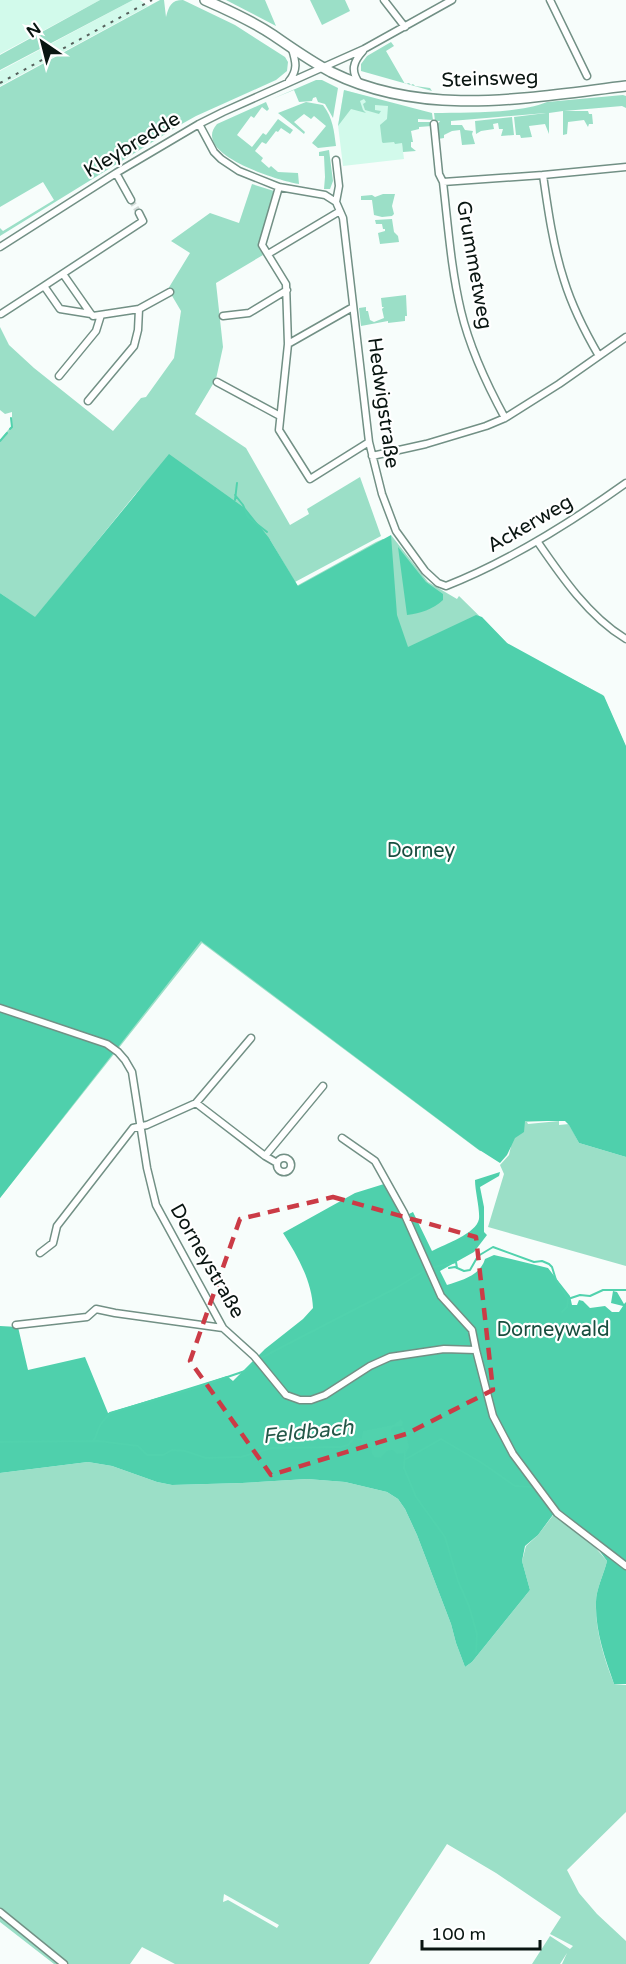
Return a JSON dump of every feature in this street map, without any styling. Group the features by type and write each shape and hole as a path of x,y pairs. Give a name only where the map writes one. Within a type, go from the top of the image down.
{"main road":[{"name":"Steinsweg","path":"205,0 248,21 324,68 360,84 406,96 465,102 626,86"}],"street":[{"path":"384,0 405,27"},
{"name":"Kleybredde","path":"0,246 199,124 364,49 452,0"},
{"path":"550,0 587,76"},
{"path":"286,84 295,74 297,66 292,49"},
{"path":"360,84 355,78 353,67 364,49"},
{"path":"199,124 214,152 239,171 279,187 325,195 336,202"},
{"name":"Grummetweg","path":"434,124 439,174 443,182 461,312 473,351 491,393 505,418"},
{"name":"Hedwigstraße","path":"336,160 339,186 336,202 343,218 372,456 382,494 396,531 425,571 438,583 447,585"},
{"name":"Grummetweg","path":"443,182 626,166"},
{"path":"117,173 131,200"},
{"path":"543,175 551,230 564,281 584,330 599,356"},
{"path":"279,187 262,245 286,284 287,290 288,344 279,430 310,479 369,442"},
{"path":"268,254 340,211"},
{"path":"1,314 143,221 139,213"},
{"path":"63,274 91,314"},
{"path":"44,286 60,309 93,316 139,309 170,292"},
{"path":"223,316 249,313 287,290"},
{"path":"288,344 353,307"},
{"path":"88,401 134,346 138,330 139,309"},
{"path":"59,376 96,331 101,315"},
{"path":"372,456 466,433 505,418 626,337"},
{"path":"217,382 280,416"},
{"name":"Ackerweg","path":"447,585 537,541 626,483"},
{"path":"537,541 580,598 613,631 626,639"},
{"name":"Dorneystraße","path":"0,1008 106,1044 125,1060 132,1072 148,1177 156,1205 223,1328 254,1356 286,1395 300,1400 311,1400 325,1395 370,1366 390,1357 444,1349 476,1350"},
{"path":"40,1253 53,1243 57,1226 133,1128 196,1103 251,1038"},
{"path":"265,1156 323,1086"},
{"path":"196,1103 277,1163"},
{"path":"342,1138 375,1161 404,1213 441,1296 472,1330 494,1416 513,1454 557,1513 626,1566"},
{"path":"16,1324 87,1317 96,1309 223,1328"},
{"path":"0,1912 64,1964"}],"highlighted area":[{"path":"333,1197 476,1237 493,1390 406,1434 271,1475 190,1361 240,1219"}],"shaded area":[{"path":"0,0 100,0 0,54"},
{"path":"133,0 140,0 148,6 0,86 0,71"},
{"path":"344,90 397,105 404,159 343,166 338,125"},
{"path":"398,547 426,582 443,594 443,600 435,606 407,615"},
{"path":"401,1419 402,1426 393,1427 391,1430 398,1437 403,1435 401,1428 403,1427 406,1432 411,1432 407,1438 409,1447 406,1453 397,1454 392,1450 387,1451 381,1458 374,1457 371,1447 360,1447 363,1431 393,1425"}],"green space":[{"path":"100,0 133,0 0,70 0,55"},
{"path":"160,0 164,0 166,17 171,4 183,0 235,25 285,57 288,62 287,71 276,80 180,125 0,236 0,228 3,231 54,200 43,182 0,207 0,87"},
{"path":"226,0 265,0 276,26"},
{"path":"310,0 345,0 350,11 322,25"},
{"path":"391,42 394,46 386,51 405,83 361,71 361,64 367,56"},
{"path":"316,80 322,80 338,88 333,118 325,104 318,102 316,97 312,101 299,102 294,90 272,99"},
{"path":"406,84 430,88 432,91"},
{"path":"344,90 432,113 433,120 418,119 418,122 432,122 432,126 419,127 411,131 413,142 411,142 411,147 416,151 403,152 402,143 382,142 380,125 387,119 388,106 375,105 375,110 381,111 379,114 365,110 364,99 360,101 366,113 351,109 338,126"},
{"path":"626,96 626,108 622,106 564,111 588,111 592,114 593,124 589,124 588,127 584,120 568,122 567,134 563,135 563,111 549,113 549,134 545,124 529,126 532,137 521,138 520,135 516,135 514,117 546,113 451,121 451,125 462,125 465,130 473,131 475,144 462,145 460,130 452,131 444,135 444,138 438,139 437,125 440,121 435,121 434,113 522,109 547,102"},
{"path":"266,102 269,109 267,111 262,107 254,118 251,116 237,135 252,147 263,133 266,135 278,119 293,130 290,134 281,128 266,144 262,142 255,151 269,168 271,166 278,172 298,173 299,184 258,172 226,155 216,146 212,135 217,124"},
{"path":"306,102 323,105 329,115 336,146 318,148 312,143 326,126 314,116 311,119 304,114 294,122 305,132 304,134 278,113"},
{"path":"512,117 514,135 501,136 503,129 499,129 498,123 493,124 494,129 476,134 475,121"},
{"path":"329,150 333,181 330,189 324,189 324,156 319,156 319,152"},
{"name":"Dorney","path":"252,184 274,191 258,246 263,255 216,283 223,347 216,379 195,414 246,448 290,525 309,514 307,509 360,477 381,536 295,582 269,538 291,589 376,542 383,539 391,542 391,535 428,582 457,599 459,596 512,648 603,695 626,747 567,1120 527,1122 528,1124 559,1121 559,1125 569,1124 579,1143 626,1157 626,1266 488,1227 504,1174 500,1165 509,1155 511,1146 507,1152 480,1151 202,943 0,1198 0,615 30,639 142,486 35,618 0,593 0,440 12,425 12,412 5,414 0,410 0,327 9,345 113,431 141,398 146,397 174,358 181,311 168,289 190,253 171,241 210,213 239,223"},
{"path":"395,194 392,216 374,215 372,200 361,200 361,196 375,197"},
{"path":"392,219 394,232 399,242 380,244 378,233 385,229 382,224 376,224 375,220"},
{"path":"406,295 407,316 405,316 405,321 388,323 388,321 361,326 359,308 366,307 370,320 374,322 384,318 381,298"},
{"name":"Dorney","path":"169,454 246,509 269,538 298,586 391,535 397,615 408,647 476,615 482,617 507,643 604,696 626,746 626,1157 579,1143 565,1121 525,1121 524,1132 515,1138 507,1155 500,1163 478,1149 201,941 0,1198 0,593 35,617"},
{"name":"Dorneywald","path":"500,1172 499,1176 480,1187 484,1207 484,1232 487,1235 474,1252 440,1271 447,1285 475,1273 483,1265 485,1259 494,1255 548,1268 570,1296 572,1305 577,1305 579,1300 590,1308 605,1306 612,1312 619,1312 623,1306 611,1303 613,1291 617,1292 624,1304 626,1302 626,1684 614,1684 597,1623 596,1597 607,1561 589,1537 555,1512 538,1535 525,1546 522,1561 530,1590 472,1662 465,1667 417,1535 405,1509 398,1499 387,1492 345,1482 307,1479 172,1485 112,1466 88,1462 0,1473 0,1326 18,1327 28,1370 85,1357 108,1413 227,1376 233,1381 265,1349 303,1319 313,1308 307,1278 283,1233 355,1193 384,1184 403,1217 413,1212 432,1251 466,1234 477,1224 479,1215 475,1180"},
{"path":"88,1462 112,1466 172,1485 307,1479 345,1482 387,1492 398,1499 405,1509 417,1535 465,1667 472,1662 530,1590 522,1561 526,1546 554,1514 588,1539 607,1561 596,1597 601,1644 614,1684 626,1685 626,1812 567,1870 579,1893 597,1914 626,1941 626,1964 562,1964 567,1953 560,1964 532,1964 550,1936 570,1949 573,1946 550,1934 561,1917 496,1873 447,1844 369,1964 175,1964 142,1947 130,1964 54,1964 0,1922 0,1473","holes":["224,1894 279,1925 277,1928 228,1900 223,1902"]}],"waterway":[{"path":"10,429 12,427 11,418"},
{"path":"0,441 7,433"},
{"path":"235,500 237,483"},
{"path":"235,495 243,505 248,517 267,532"},
{"path":"449,1268 470,1270 478,1256 493,1247 534,1262 542,1261 549,1264 568,1299 580,1295 590,1296 603,1290 626,1290"},
{"path":"434,1267 456,1262 457,1268"},
{"path":"93,1441 100,1426 110,1413 245,1371 255,1361 396,1288 424,1271"},
{"path":"562,1312 567,1307 568,1299"},
{"name":"Feldbach","path":"0,1442 99,1441 138,1446 147,1455 163,1455 172,1450 185,1451 206,1458 241,1457 272,1448 341,1447 348,1445 354,1438 362,1440"},
{"path":"406,1459 441,1439 515,1486 531,1487"},
{"name":"Feldbach","path":"405,1451 404,1468 416,1497 445,1537 477,1634 476,1653"}],"tunnel":[{"path":"131,200 139,213"}],"railway":[{"path":"0,83 152,0"}]}
